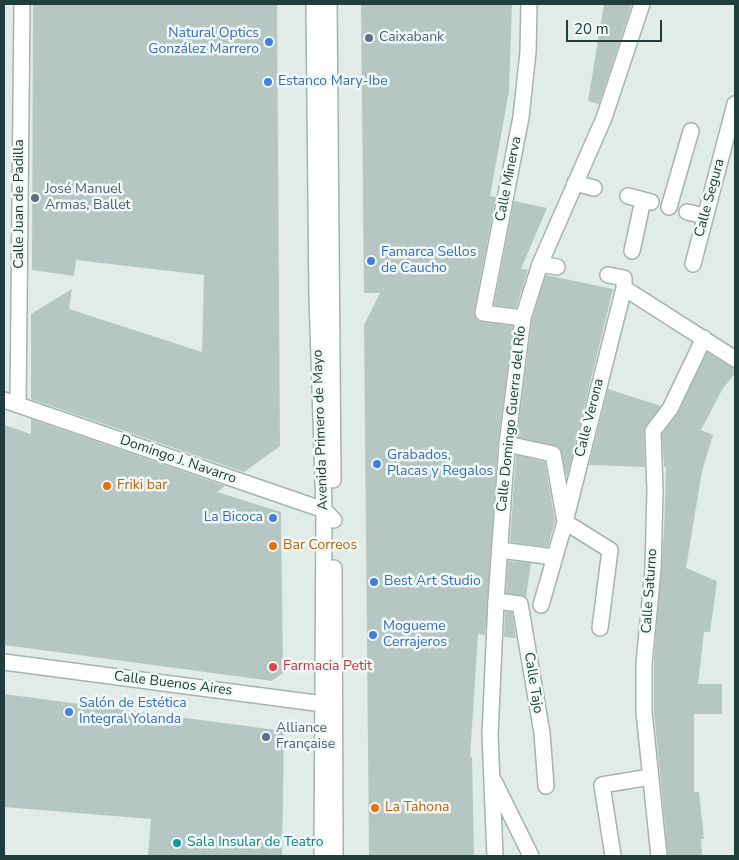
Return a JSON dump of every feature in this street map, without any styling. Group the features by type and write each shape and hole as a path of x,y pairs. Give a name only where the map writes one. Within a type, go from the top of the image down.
{"street":[{"name":"Calle Juan de Padilla","path":"11,402 22,4"},
{"name":"Avenida Primero de Mayo","path":"314,4 316,292 329,515 323,704 322,856"},
{"name":"Avenida Primero de Mayo","path":"328,4 329,515 335,720 335,856"},
{"name":"Calle Minerva","path":"523,318 483,313 521,117 528,52 529,4"},
{"name":"Calle Domingo Guerra del Río","path":"495,856 494,781 490,735 496,601 507,444 523,318 540,264 604,118 642,4"},
{"name":"Calle Segura","path":"693,264 735,104"},
{"path":"669,207 691,131"},
{"path":"576,183 594,188"},
{"path":"628,196 648,201 632,251"},
{"path":"688,212 705,216"},
{"path":"540,264 557,267"},
{"path":"608,275 624,283 735,359"},
{"name":"Calle Verona","path":"541,605 564,522 624,283"},
{"name":"Calle Saturno","path":"659,856 644,712 644,664 653,569 655,492 653,431 670,409 704,338"},
{"name":"Domingo J. Navarro","path":"11,402 329,515"},
{"path":"507,444 553,454 564,522 610,550 600,628"},
{"path":"500,550 554,557"},
{"name":"Calle Tajo","path":"496,601 520,604 542,732 546,786"},
{"name":"Calle Buenos Aires","path":"4,662 323,704"},
{"path":"323,704 335,720"},
{"path":"613,856 602,785 650,777"},
{"path":"494,781 531,856"}],"building":[{"path":"33,4 277,4 280,446 244,472 31,399 31,314 72,289 69,309 202,352 204,275 76,260 74,276 32,270"},
{"path":"361,4 512,4 509,91 490,196 496,197 474,312 477,320 481,322 513,326 498,443 485,635 478,634 470,757 472,757 474,856 369,856 364,325 380,293 364,293"},
{"path":"604,4 632,4 599,104 588,101"},
{"path":"514,201 547,208 521,269 528,270 516,308 494,305"},
{"path":"546,275 613,289 567,477 559,447 517,437 532,320"},
{"path":"707,352 735,368 735,373 722,390 701,430 713,435 702,471 686,568 717,581 710,632 704,632 698,684 722,684 722,714 694,714 694,792 699,792 704,839 701,839 702,856 668,856 654,713 654,658 664,531 666,467 664,467 662,434 678,413"},
{"path":"608,389 661,406 644,431 645,467 589,465"},
{"path":"31,419 225,486 217,492 281,512 283,673 272,681 4,645 4,425 31,434"},
{"path":"516,455 545,462 555,521 548,547 510,542"},
{"path":"508,561 531,563 526,597 506,593"},
{"path":"505,612 512,612 516,638 504,637"},
{"path":"4,694 284,731 282,856 148,856 151,819 4,807"}],"place":[{"name":"Caixabank","path":"369,38"},
{"name":"Natural Optics González Marrero","path":"269,42"},
{"name":"Estanco Mary-Ibe","path":"268,82"},
{"name":"José Manuel Armas, Ballet","path":"35,198"},
{"name":"Famarca Sellos de Caucho","path":"371,261"},
{"name":"Grabados, Placas y Regalos","path":"377,464"},
{"name":"Friki bar","path":"107,486"},
{"name":"La Bicoca","path":"273,518"},
{"name":"Bar Correos","path":"273,546"},
{"name":"Best Art Studio","path":"374,582"},
{"name":"Mogueme Cerrajeros","path":"373,635"},
{"name":"Farmacia Petit","path":"273,667"},
{"name":"Salón de Estética Integral Yolanda","path":"69,712"},
{"name":"Alliance Française","path":"266,737"},
{"name":"La Tahona","path":"375,808"},
{"name":"Sala Insular de Teatro","path":"177,843"}]}
